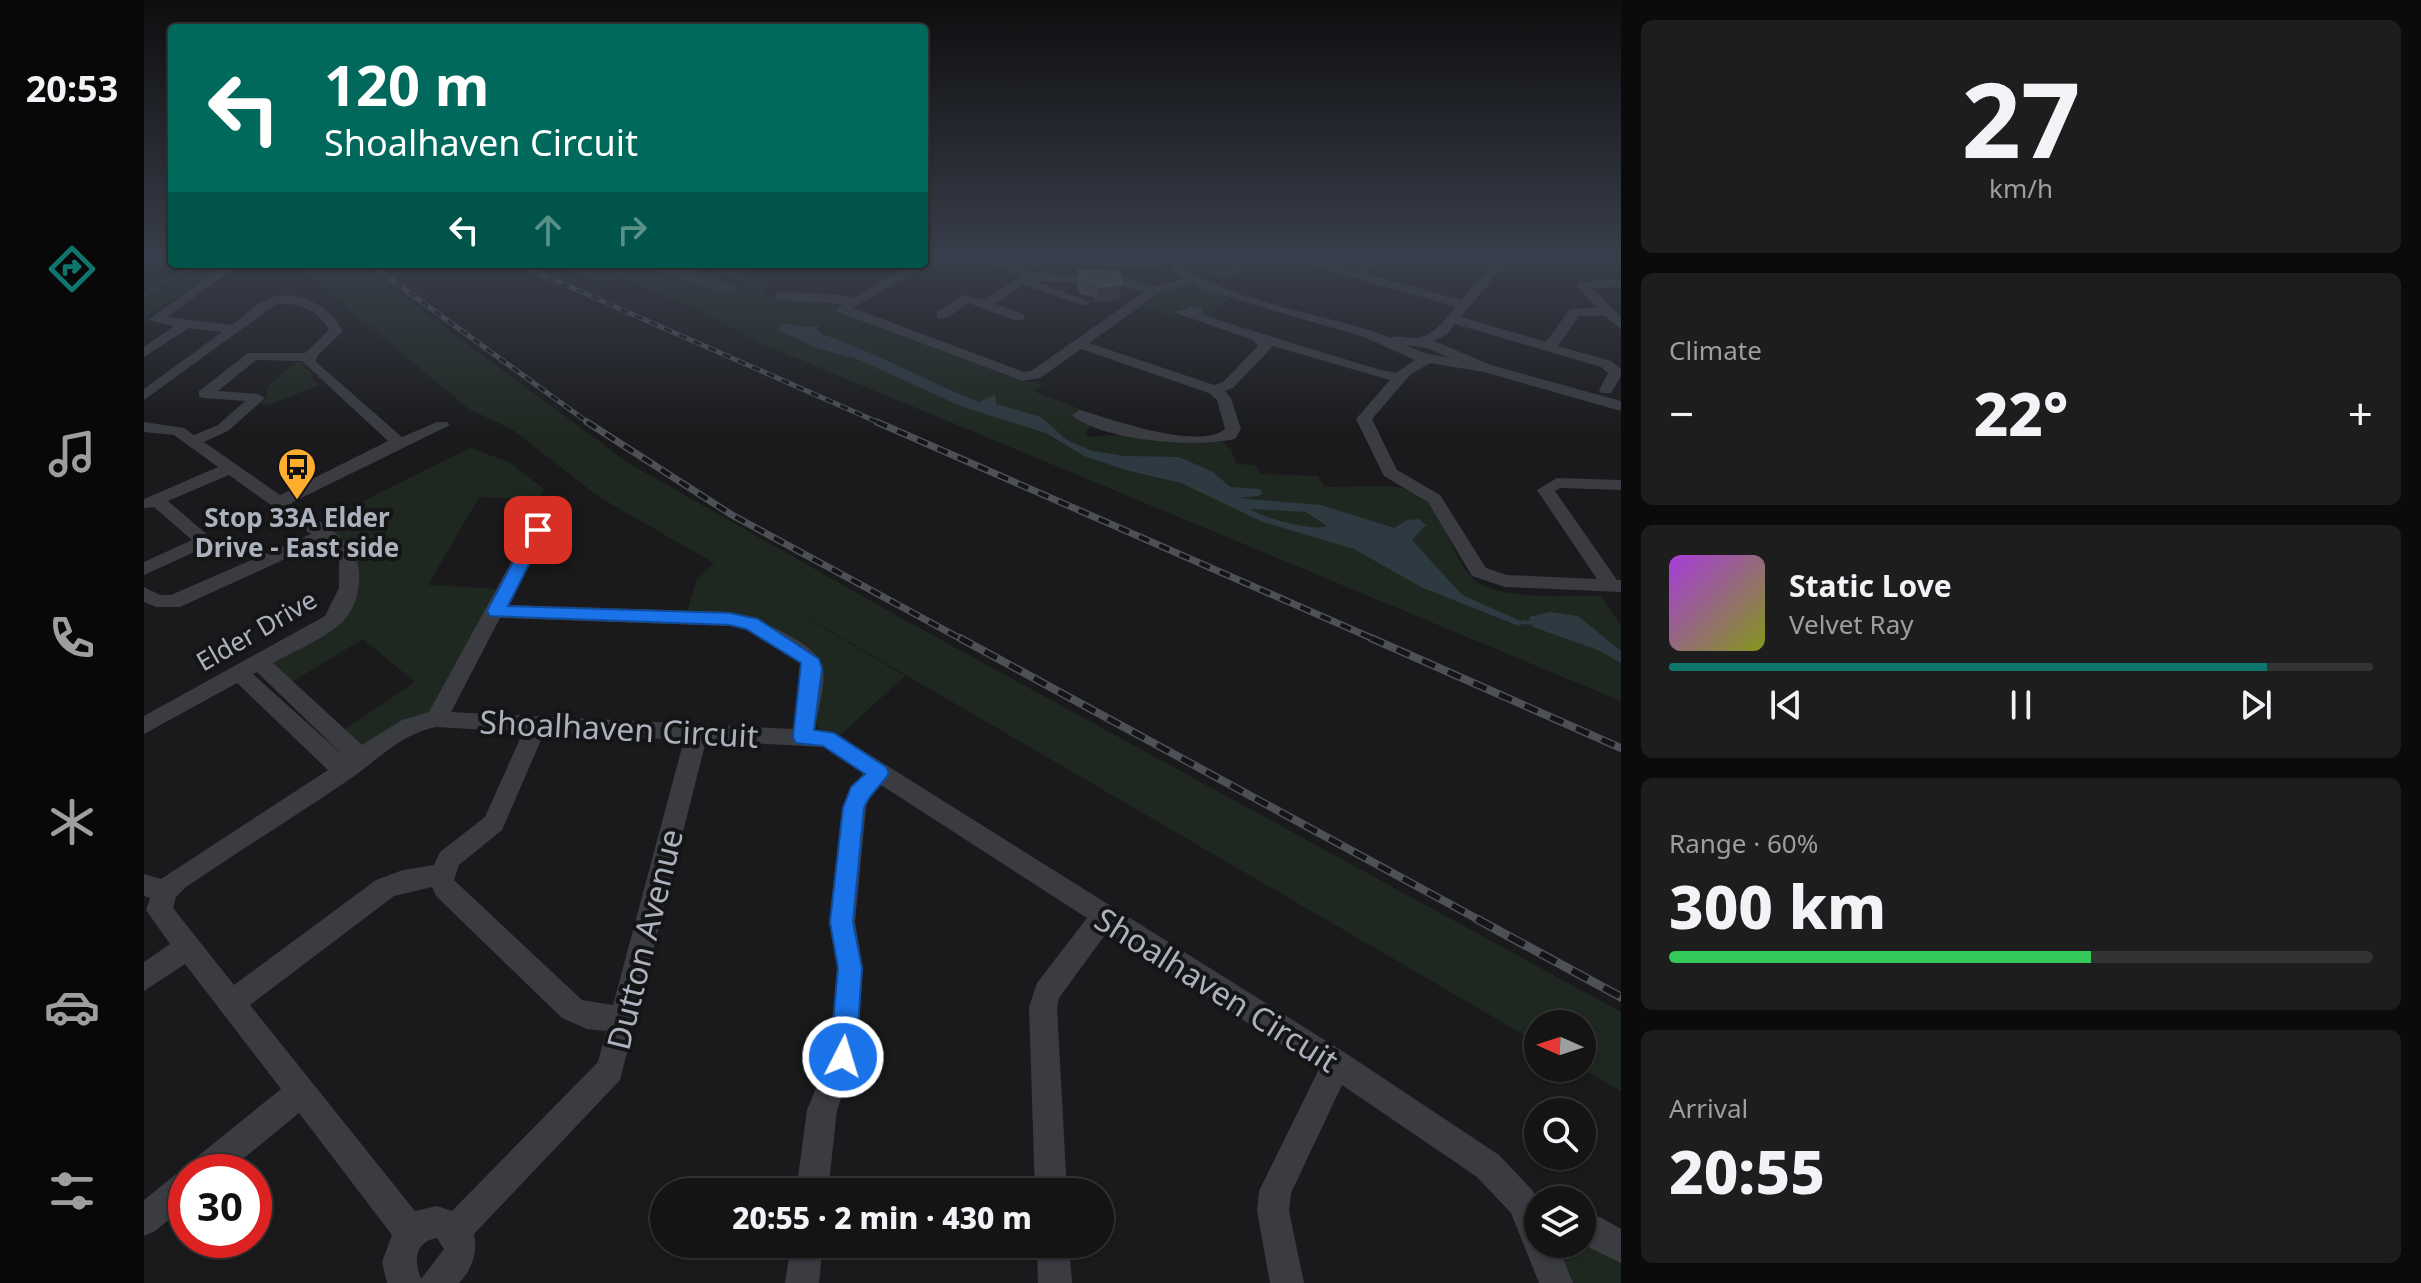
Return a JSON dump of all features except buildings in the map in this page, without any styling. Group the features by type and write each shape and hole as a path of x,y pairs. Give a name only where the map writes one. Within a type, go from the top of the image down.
{"street":[{"path":"162,315 155,320 235,329"},
{"path":"147,392 254,315"},
{"path":"193,441 223,428 258,398 204,394 253,356 308,357 336,329 319,315"},
{"path":"854,315 1016,376 1035,375 1121,315"},
{"path":"1013,315 1019,317"},
{"path":"1305,315 1621,406"},
{"path":"1400,378 1412,347 1447,325 1456,315"},
{"path":"1550,347 1573,315"},
{"path":"1193,316 1264,344 1289,347 1373,374 1400,378"},
{"path":"144,353 184,325"},
{"path":"1447,325 1550,347 1613,368 1616,372 1606,390"},
{"path":"1447,325 1436,354 1400,378 1364,419 1364,425 1391,475 1437,502 1474,568 1499,580 1616,586"},
{"path":"1079,344 1214,390 1224,398 1233,429 1229,436 1138,435 1111,429 1080,415"},
{"path":"1214,390 1228,385 1264,344"},
{"path":"308,357 309,363 398,442"},
{"path":"278,503 398,442 410,441 442,425"},
{"name":"Elder Drive","path":"144,427 178,431 324,535 343,550 348,560 344,609 332,621 144,726"},
{"path":"1092,434 1111,429"},
{"path":"150,503 231,468"},
{"path":"1616,586 1545,490 1557,483 1621,485"},
{"path":"144,569 204,541 150,503"},
{"path":"436,719 552,504"},
{"path":"144,593 156,601 173,602 324,535"},
{"path":"496,611 730,619 752,624 809,659 813,669 803,737"},
{"path":"249,668 353,764"},
{"name":"Shoalhaven Circuit","path":"412,1234 159,910 154,888 177,879 395,733 420,720 436,719 827,739 1337,1064 1488,1166 1524,1206"},
{"path":"537,724 494,823 449,859 443,875 445,888 572,1009 587,1016 624,1019"},
{"name":"Dutton Avenue","path":"456,1230 604,1078 613,1061 697,732"},
{"path":"814,1178 822,1110 843,1057 850,968 842,922 854,808 859,793 879,773"},
{"path":"233,1002 385,888 403,881 443,875"},
{"path":"1050,1178 1043,1007 1047,992 1103,917"},
{"path":"144,978 188,947"},
{"path":"1287,1283 1273,1211 1275,1191 1337,1064"},
{"path":"225,1154 301,1092"},
{"path":"144,1220 168,1201"},
{"path":"402,1282 399,1258 412,1234 433,1221 452,1225 460,1248 443,1281"},
{"path":"1596,1232 1621,1247"},
{"path":"802,1283 805,1258"},
{"path":"1054,1258 1055,1283"},
{"name":"Shoalhaven Circuit","path":"1547,1258 1556,1283"}],"shaded area":[{"path":"356,315 427,315 630,464 901,618 1621,1012 1621,1091 1596,1077 1596,1010 1524,1010 1524,1035 741,579 905,676 840,735 822,731 813,720 811,652 755,619 687,612 696,581 714,563 599,497 513,430 469,409"},
{"path":"707,315 847,315 1021,381 1045,383 1033,391 1082,410 1075,417 1092,425 1085,432 1090,437 1114,435 1222,442 1231,449 1236,464 1256,465 1259,474 1318,476 1324,487 1385,486 1416,492 1436,512 1464,568 1484,586 1526,595 1601,596 1621,625 1621,701 758,342"},
{"path":"781,323 808,327 820,325 817,330 822,334 979,402 995,395 996,404 1041,417 1067,440 1092,451 1125,456 1179,457 1213,472 1230,487 1260,489 1262,493 1237,498 1321,505 1394,528 1407,520 1419,519 1426,525 1412,540 1462,595 1523,622 1519,626 1423,588 1354,549 1263,522 1181,483 1084,456 1046,433 963,407 857,359 816,348 777,330","holes":["1251,509 1306,512 1327,526 1288,523"]},
{"path":"301,362 319,385 269,405 259,404 267,397 267,387 294,363"},
{"path":"470,448 509,462 544,489 538,500 479,497 428,585 505,589 436,719 361,758 336,735 415,682 363,639 285,686 259,662 332,621 348,559 311,527"},
{"path":"1549,612 1578,616 1621,651 1621,663 1598,650 1533,627 1529,617"},
{"path":"1596,1246 1621,1247 1621,1283 1556,1283 1546,1258 1596,1258"}],"waterway":[{"path":"1523,622 1531,623"}],"railway":[{"path":"440,315 589,423"},
{"path":"634,315 882,424"},
{"path":"877,422 1376,640"},
{"path":"589,423 732,515 963,640"},
{"path":"960,638 1481,921"},
{"path":"1371,638 1621,748"},
{"path":"1477,919 1621,997"}],"place":[{"name":"Stop 33A Elder Drive - East side","path":"297,501"}],"route":[{"path":"538,530 496,611 513,609 730,619 752,624 809,659 813,669 803,737 827,739 879,773 859,793 854,808 841,929 850,968 843,1057"}]}
